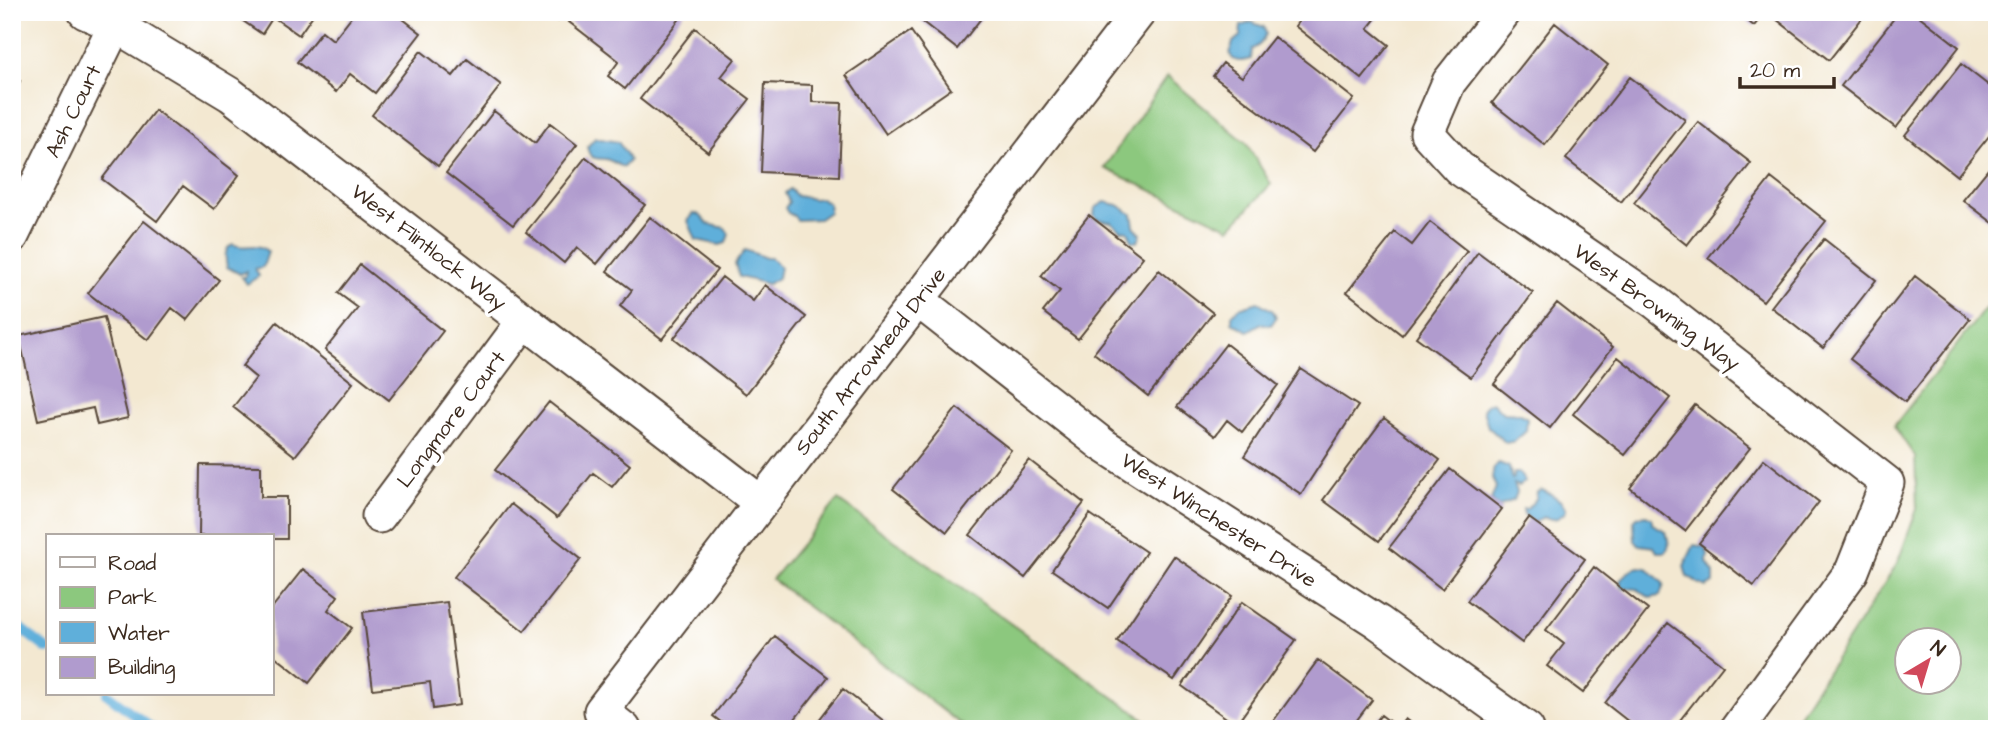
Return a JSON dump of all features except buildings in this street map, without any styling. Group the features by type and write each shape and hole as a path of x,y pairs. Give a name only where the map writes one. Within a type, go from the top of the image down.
{"street":[{"name":"South Arrowhead Drive","path":"613,720 760,502 1139,12"},
{"name":"West Browning Way","path":"1504,12 1449,82 1427,132 1459,168 1654,301 1887,483 1852,570 1737,729"},
{"name":"Ash Court","path":"12,236 100,19"},
{"name":"West Flintlock Way","path":"100,19 231,95 760,502"},
{"name":"West Winchester Drive","path":"918,300 1103,445 1378,622 1527,729"},
{"name":"Longmore Court","path":"379,516 524,321"}],"green space":[{"path":"1167,76 1246,143 1271,184 1230,228 1104,168"},
{"path":"1997,293 1997,729 1790,729 1897,564 1917,509 1915,457 1894,426"},
{"path":"838,500 1158,729 967,729 772,579"}],"water":[{"path":"1251,22 1264,27 1266,34 1252,50 1251,59 1236,61 1230,54 1233,42 1240,36 1241,26"},
{"path":"595,138 618,142 629,161 623,167 591,156 587,147"},
{"path":"790,189 797,196 821,198 829,204 829,212 819,219 797,220 785,208 789,202 785,193"},
{"path":"1105,202 1118,205 1132,214 1134,226 1141,234 1138,242 1132,241 1128,231 1121,230 1111,222 1097,219 1094,215 1095,208"},
{"path":"694,213 700,215 708,224 725,228 729,234 726,243 720,245 696,240 688,221"},
{"path":"233,244 260,247 268,252 263,267 255,269 259,276 247,284 242,277 245,277 246,271 240,274 227,267 227,251"},
{"path":"745,250 771,258 780,267 778,278 768,284 739,277 735,264"},
{"path":"1258,302 1273,311 1276,318 1271,325 1260,324 1248,331 1232,322 1232,315 1239,308"},
{"path":"1492,402 1503,413 1521,414 1527,418 1526,431 1515,441 1506,443 1488,427 1483,410"},
{"path":"1499,463 1509,467 1512,479 1514,473 1519,473 1525,482 1519,486 1514,484 1517,492 1514,500 1498,507 1491,500 1496,487 1492,478 1494,467"},
{"path":"1542,490 1560,501 1566,511 1556,519 1543,517 1534,523 1524,514 1523,509 1527,509 1536,499 1537,492"},
{"path":"1646,515 1652,518 1652,524 1666,531 1669,545 1666,552 1657,552 1654,547 1640,545 1635,541 1634,521 1637,517"},
{"path":"1694,545 1705,547 1707,562 1714,573 1714,583 1706,587 1687,577 1684,566"},
{"path":"1639,567 1647,568 1664,584 1660,596 1650,598 1637,589 1623,588 1621,579"}],"waterway":[{"path":"12,622 46,648"},
{"path":"110,696 153,729"}]}
